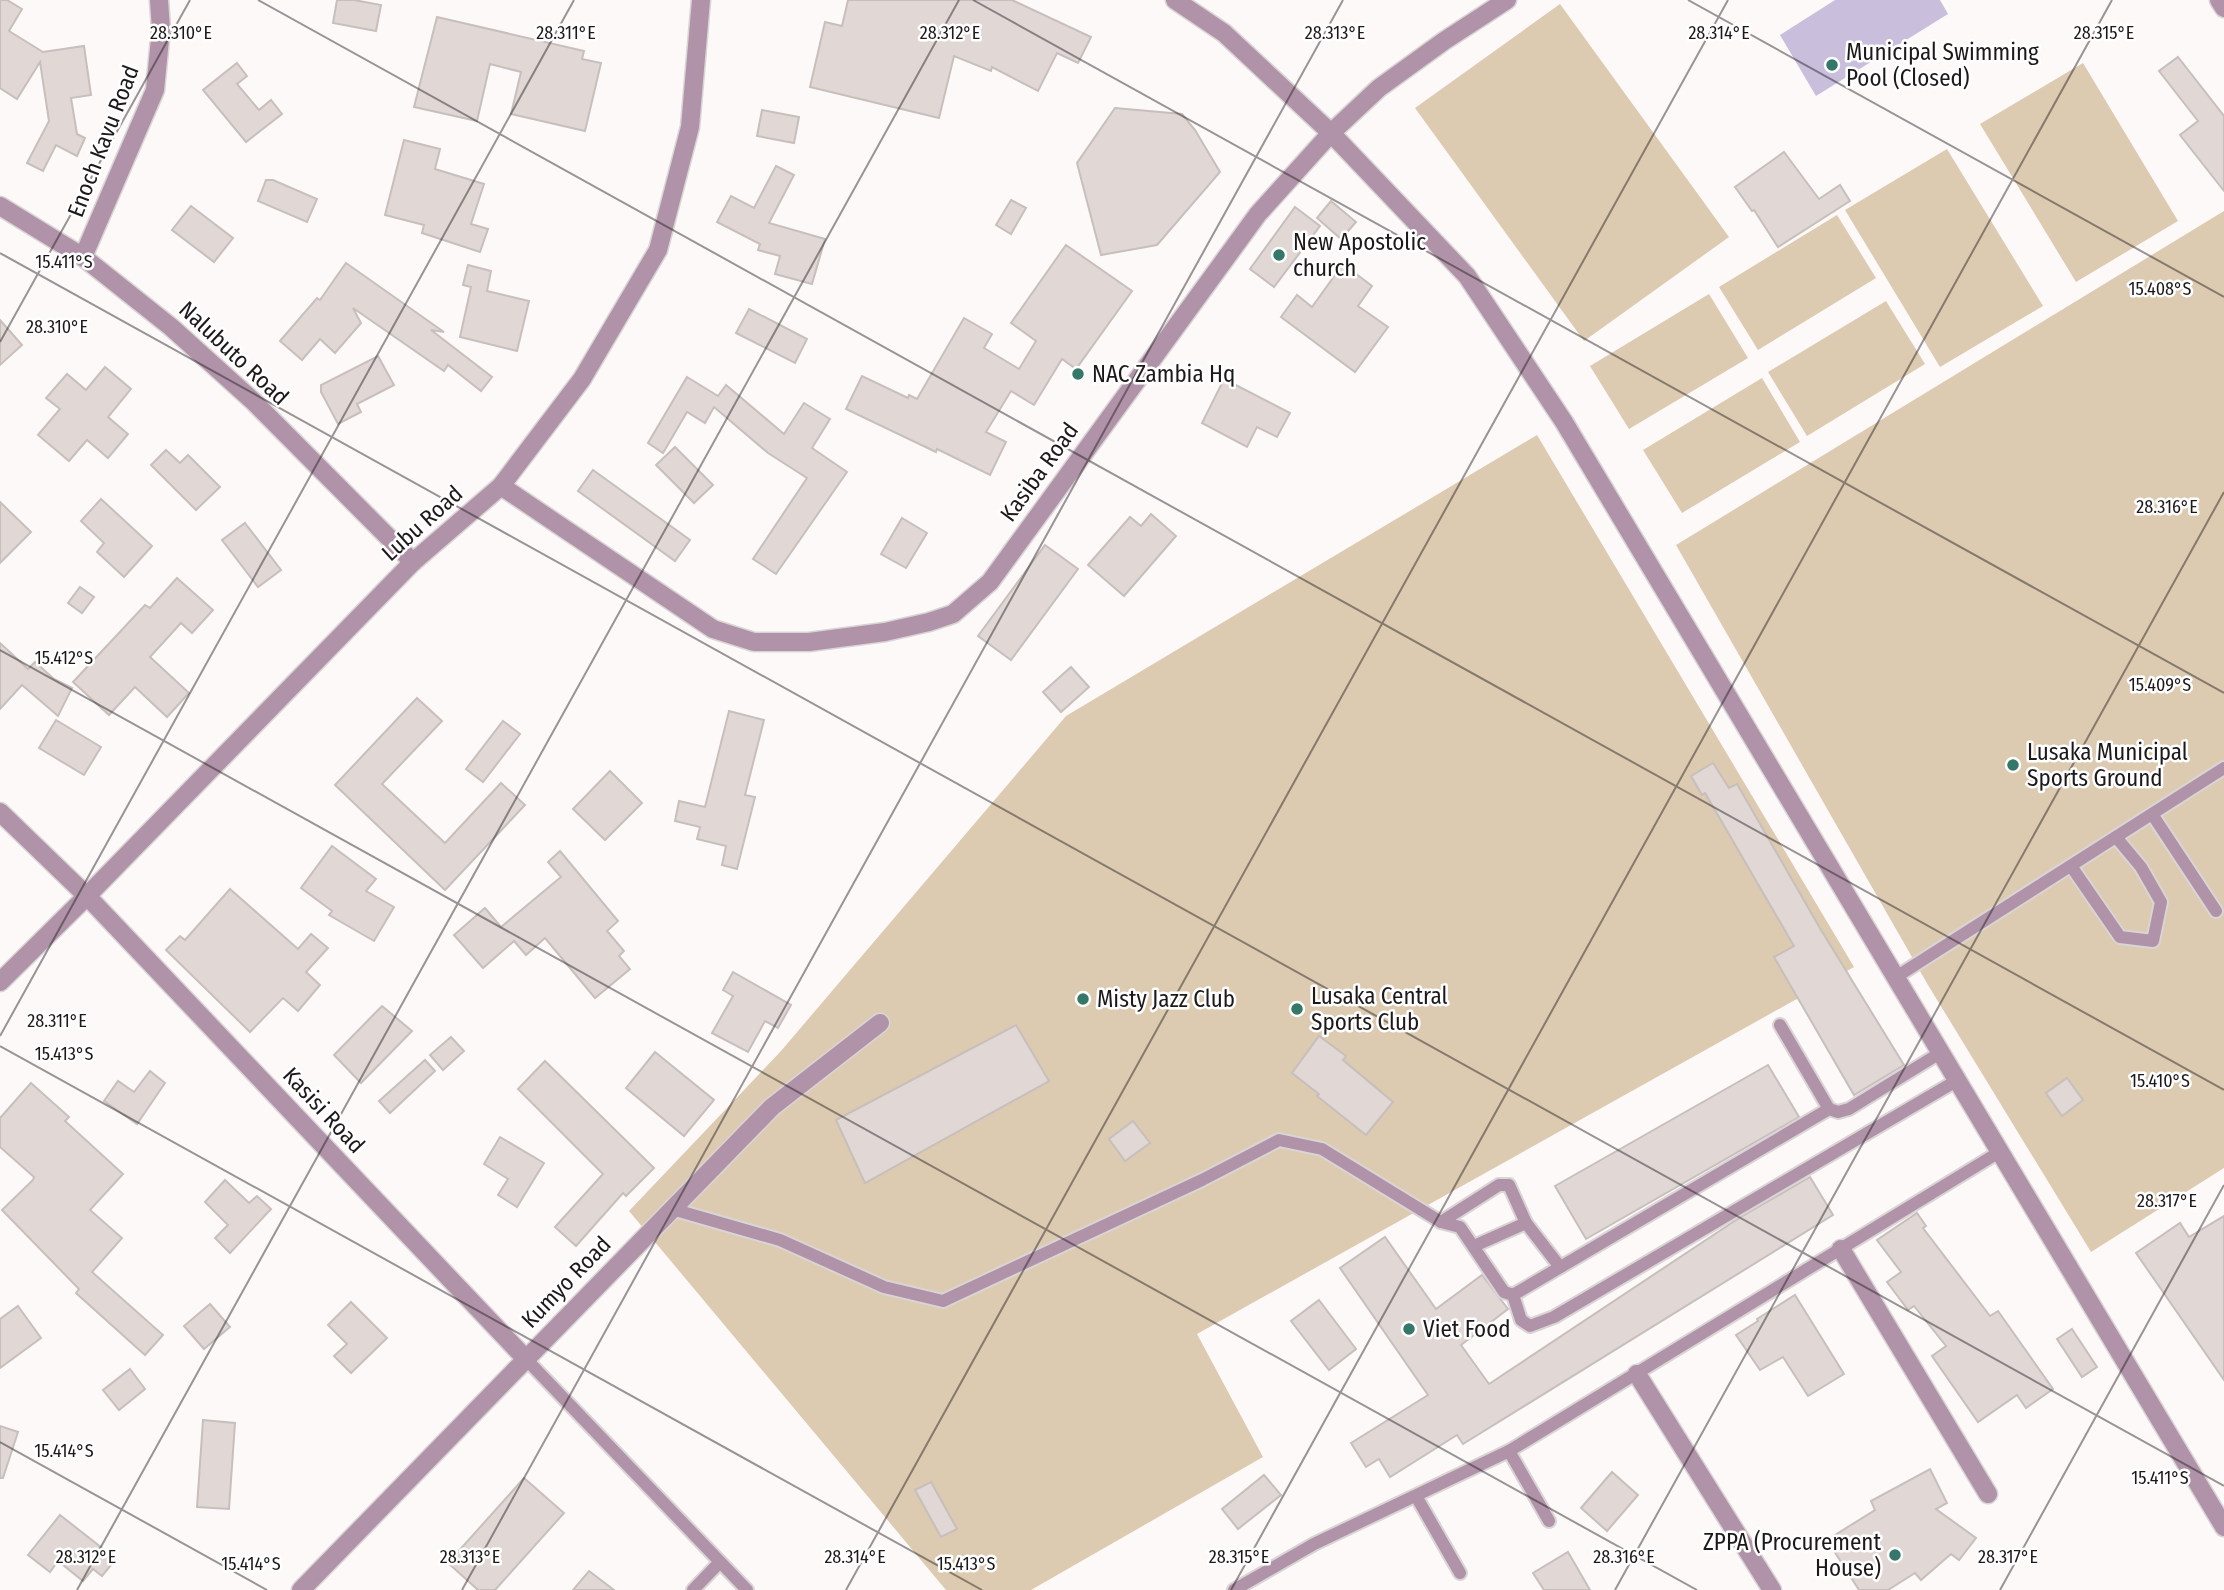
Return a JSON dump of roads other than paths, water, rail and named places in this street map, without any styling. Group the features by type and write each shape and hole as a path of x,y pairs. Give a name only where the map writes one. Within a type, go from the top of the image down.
{"street":[{"name":"Enoch Kavu Road","path":"83,257 155,90 160,53 159,0"},
{"name":"Lubu Road","path":"0,982 88,896 413,562 501,486 582,379 658,250 690,127 701,0"},
{"path":"1175,0 1224,33 1331,133 1467,276 1571,434 2224,1527"},
{"name":"Kasiba Road","path":"501,486 713,629 754,642 809,642 885,632 953,614 990,582 1258,214 1331,133 1379,88 1507,0"},
{"path":"2219,0 2224,8"},
{"name":"Nalubuto Road","path":"0,206 83,257 171,327 253,401 413,562"},
{"name":"Kasisi Road","path":"0,812 88,896 525,1358"},
{"name":"Kumyo Road","path":"301,1590 772,1107 880,1023"},
{"path":"1841,1249 1988,1494"},
{"path":"1637,1374 1772,1590"}],"lane":[{"path":"1896,977 2224,768"},
{"path":"2152,814 2216,911"},
{"path":"2071,866 2120,937 2153,941 2161,902 2141,867 2116,837"},
{"path":"1780,1025 1829,1109 1838,1112 1849,1109 1940,1052"},
{"path":"1514,1296 1521,1320 1530,1326 1554,1317 1956,1081"},
{"path":"1514,1296 1829,1109"},
{"path":"672,1209 780,1240 884,1287 943,1301 1202,1180 1279,1140 1322,1149 1441,1222 1460,1227 1504,1292 1514,1296"},
{"path":"1234,1590 1314,1544 1509,1451 2001,1151"},
{"path":"1441,1222 1504,1184 1509,1185 1526,1223 1560,1268"},
{"path":"1474,1246 1526,1223"},
{"path":"525,1358 747,1590"},
{"path":"1509,1451 1549,1521"},
{"path":"1416,1496 1460,1573"},
{"path":"693,1590 720,1562"}],"place":[{"name":"Municipal Swimming Pool (Closed)","path":"1832,65"},
{"name":"New Apostolic church","path":"1279,255"},
{"name":"NAC Zambia Hq","path":"1078,374"},
{"name":"Lusaka Municipal Sports Ground","path":"2013,765"},
{"name":"Misty Jazz Club","path":"1083,999"},
{"name":"Lusaka Central Sports Club","path":"1297,1009"},
{"name":"Viet Food","path":"1409,1329"},
{"name":"ZPPA (Procurement House)","path":"1895,1555"}]}
